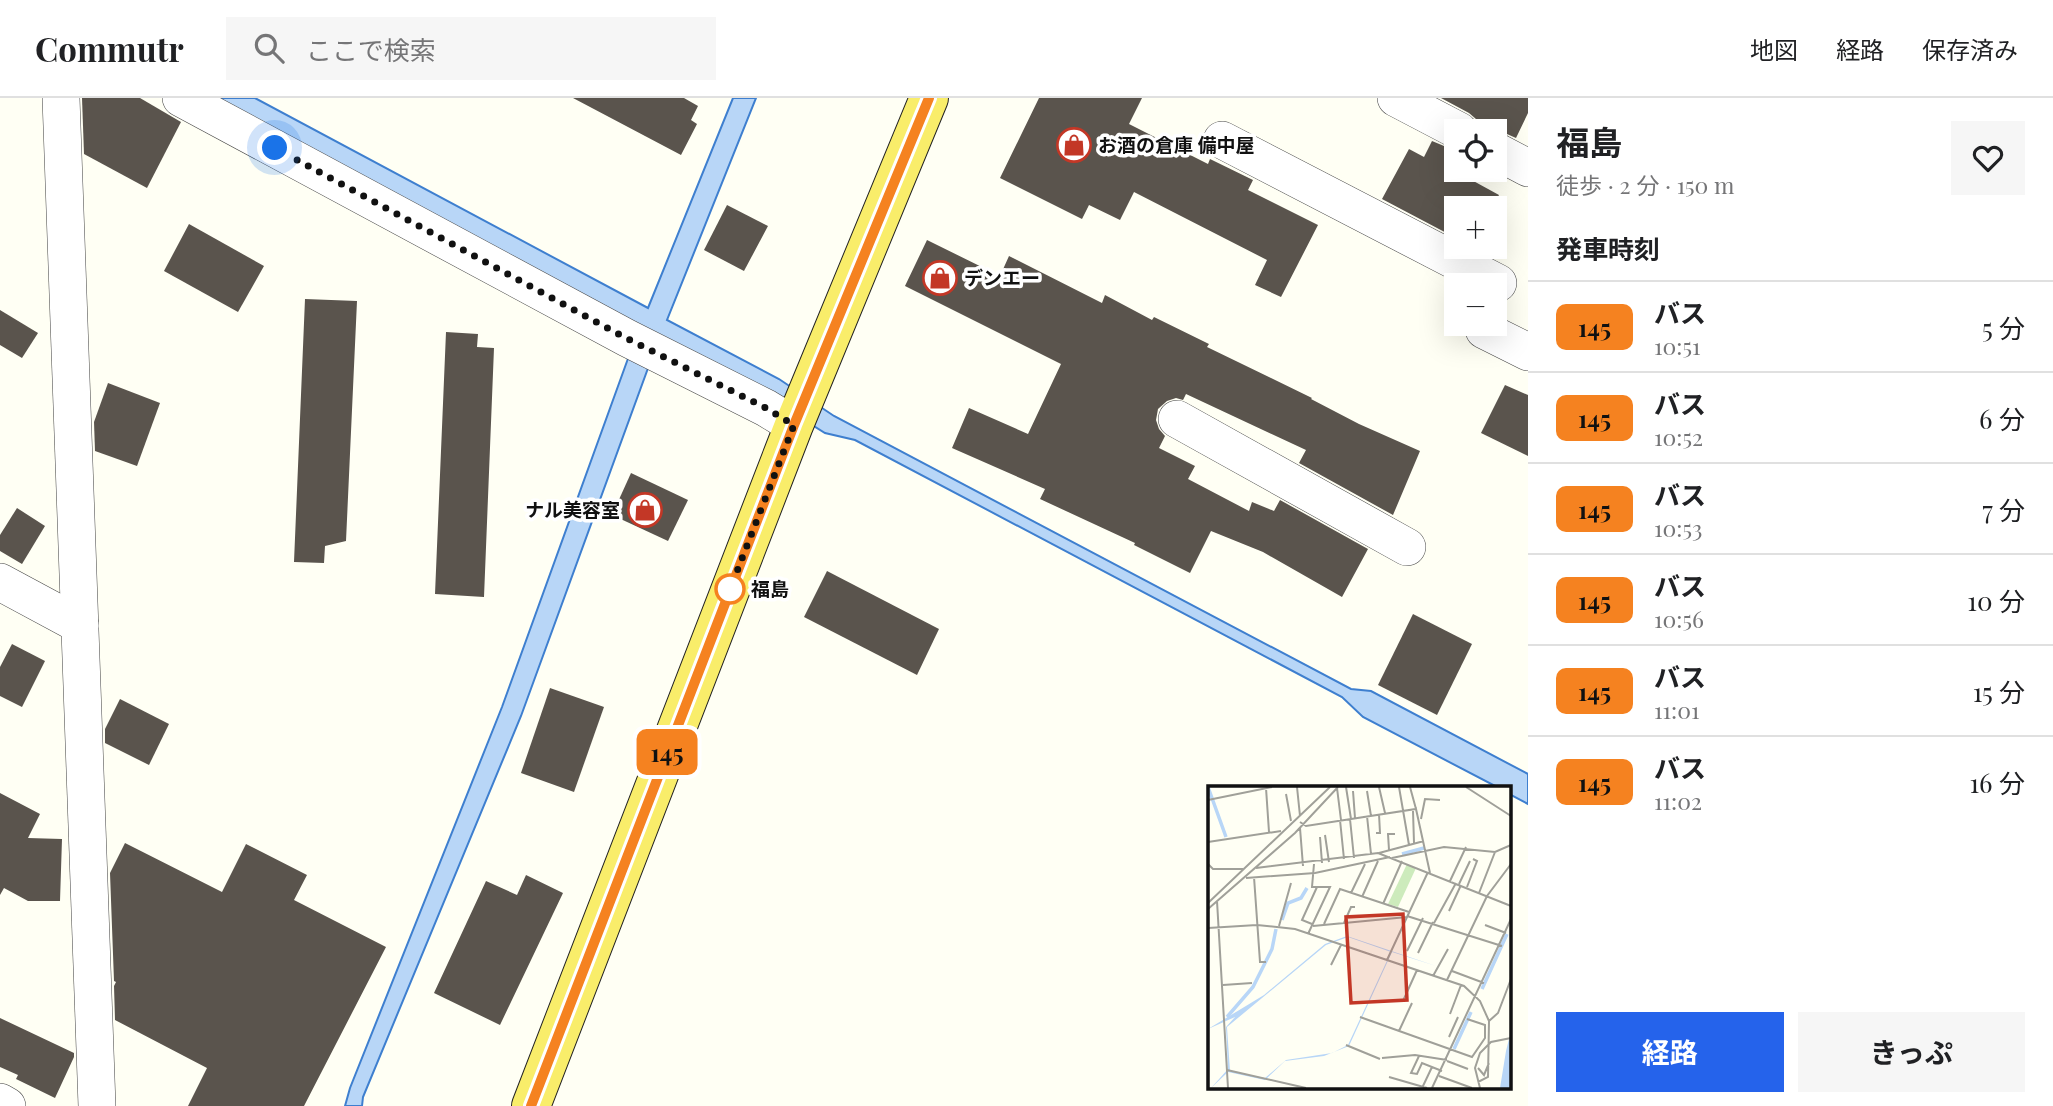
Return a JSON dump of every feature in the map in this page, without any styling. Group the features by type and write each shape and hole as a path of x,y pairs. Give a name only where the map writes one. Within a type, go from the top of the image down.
{"main road":[{"path":"531,1106 794,425 929,98"}],"street":[{"path":"61,98 97,1106"},
{"path":"181,98 626,338 766,408 794,425"},
{"path":"1396,98 1444,123"},
{"path":"1222,140 1479,273"},
{"path":"1507,157 1528,168"},
{"path":"1496,336 1528,352"},
{"path":"1177,419 1407,547"},
{"path":"0,582 80,625"},
{"path":"0,1102 7,1106"}],"water":[{"path":"209,98 255,98 648,308 733,98 756,98 667,320 779,379 834,416 1351,689 1371,691 1528,774 1528,804 1510,795 1510,786 1495,786 1363,717 1342,697 855,440 825,433 769,398 651,360 521,716 363,1097 362,1106 345,1106 502,707 630,353"}],"building":[{"path":"82,98 140,98 181,122 147,188 84,154"},
{"path":"573,98 684,98 698,106 691,120 697,124 681,155"},
{"path":"1039,98 1142,98 1129,124 1208,164 1210,159 1253,180 1248,190 1318,225 1281,297 1255,285 1267,260 1134,192 1120,220 1089,205 1082,219 1000,178"},
{"path":"1441,98 1528,98 1528,113 1516,138 1507,134 1507,119 1476,119"},
{"path":"1432,141 1444,146 1444,182 1475,182 1499,195 1444,196 1444,232 1382,199 1409,149 1424,157"},
{"path":"727,205 768,226 744,271 704,250"},
{"path":"189,224 264,266 238,312 164,271"},
{"path":"927,240 1000,276 1009,256 1102,303 1105,295 1152,320 1154,317 1209,344 1207,347 1359,424 1420,451 1393,515 1299,463 1306,450 1186,394 1183,400 1176,398 1167,401 1158,409 1156,420 1165,436 1159,448 1195,466 1188,479 1249,511 1252,502 1274,511 1280,500 1368,549 1342,597 1263,552 1211,531 1190,573 1134,545 1135,543 1040,499 1045,489 952,448 969,408 1028,434 1061,364 905,286"},
{"path":"305,299 357,301 346,541 325,546 324,563 294,562"},
{"path":"0,310 38,333 22,358 0,345"},
{"path":"446,332 478,334 477,347 494,348 484,597 435,594"},
{"path":"108,383 160,403 137,466 95,451 94,422"},
{"path":"1505,385 1528,395 1528,456 1481,433"},
{"path":"631,473 688,500 668,541 612,515"},
{"path":"17,508 45,526 22,564 0,551 0,535"},
{"path":"827,571 939,629 917,675 804,617"},
{"path":"1413,614 1472,644 1437,715 1378,685"},
{"path":"12,644 45,661 22,707 0,696 0,667"},
{"path":"550,688 604,707 574,792 521,773"},
{"path":"120,699 169,724 149,765 105,743 105,729"},
{"path":"0,793 40,814 28,838 62,839 60,901 28,901 4,888 0,895"},
{"path":"125,843 222,892 246,844 307,875 294,900 386,947 304,1106 188,1106 207,1068 115,1020 116,982 110,873"},
{"path":"526,875 563,893 500,1025 434,993 486,881 517,895"},
{"path":"0,1018 74,1053 55,1098 16,1079 18,1075 0,1067"}],"bus line":[{"name":"145","path":"531,1106 794,425 929,98"}],"place":[{"name":"お酒の倉庫 備中屋","path":"1074,145"},
{"name":"デンエー","path":"940,278"},
{"name":"ナル美容室","path":"645,510"},
{"name":"福島","path":"730,589"}],"route":[{"path":"275,148 626,338 766,408 794,425 725,602 730,589"}]}
